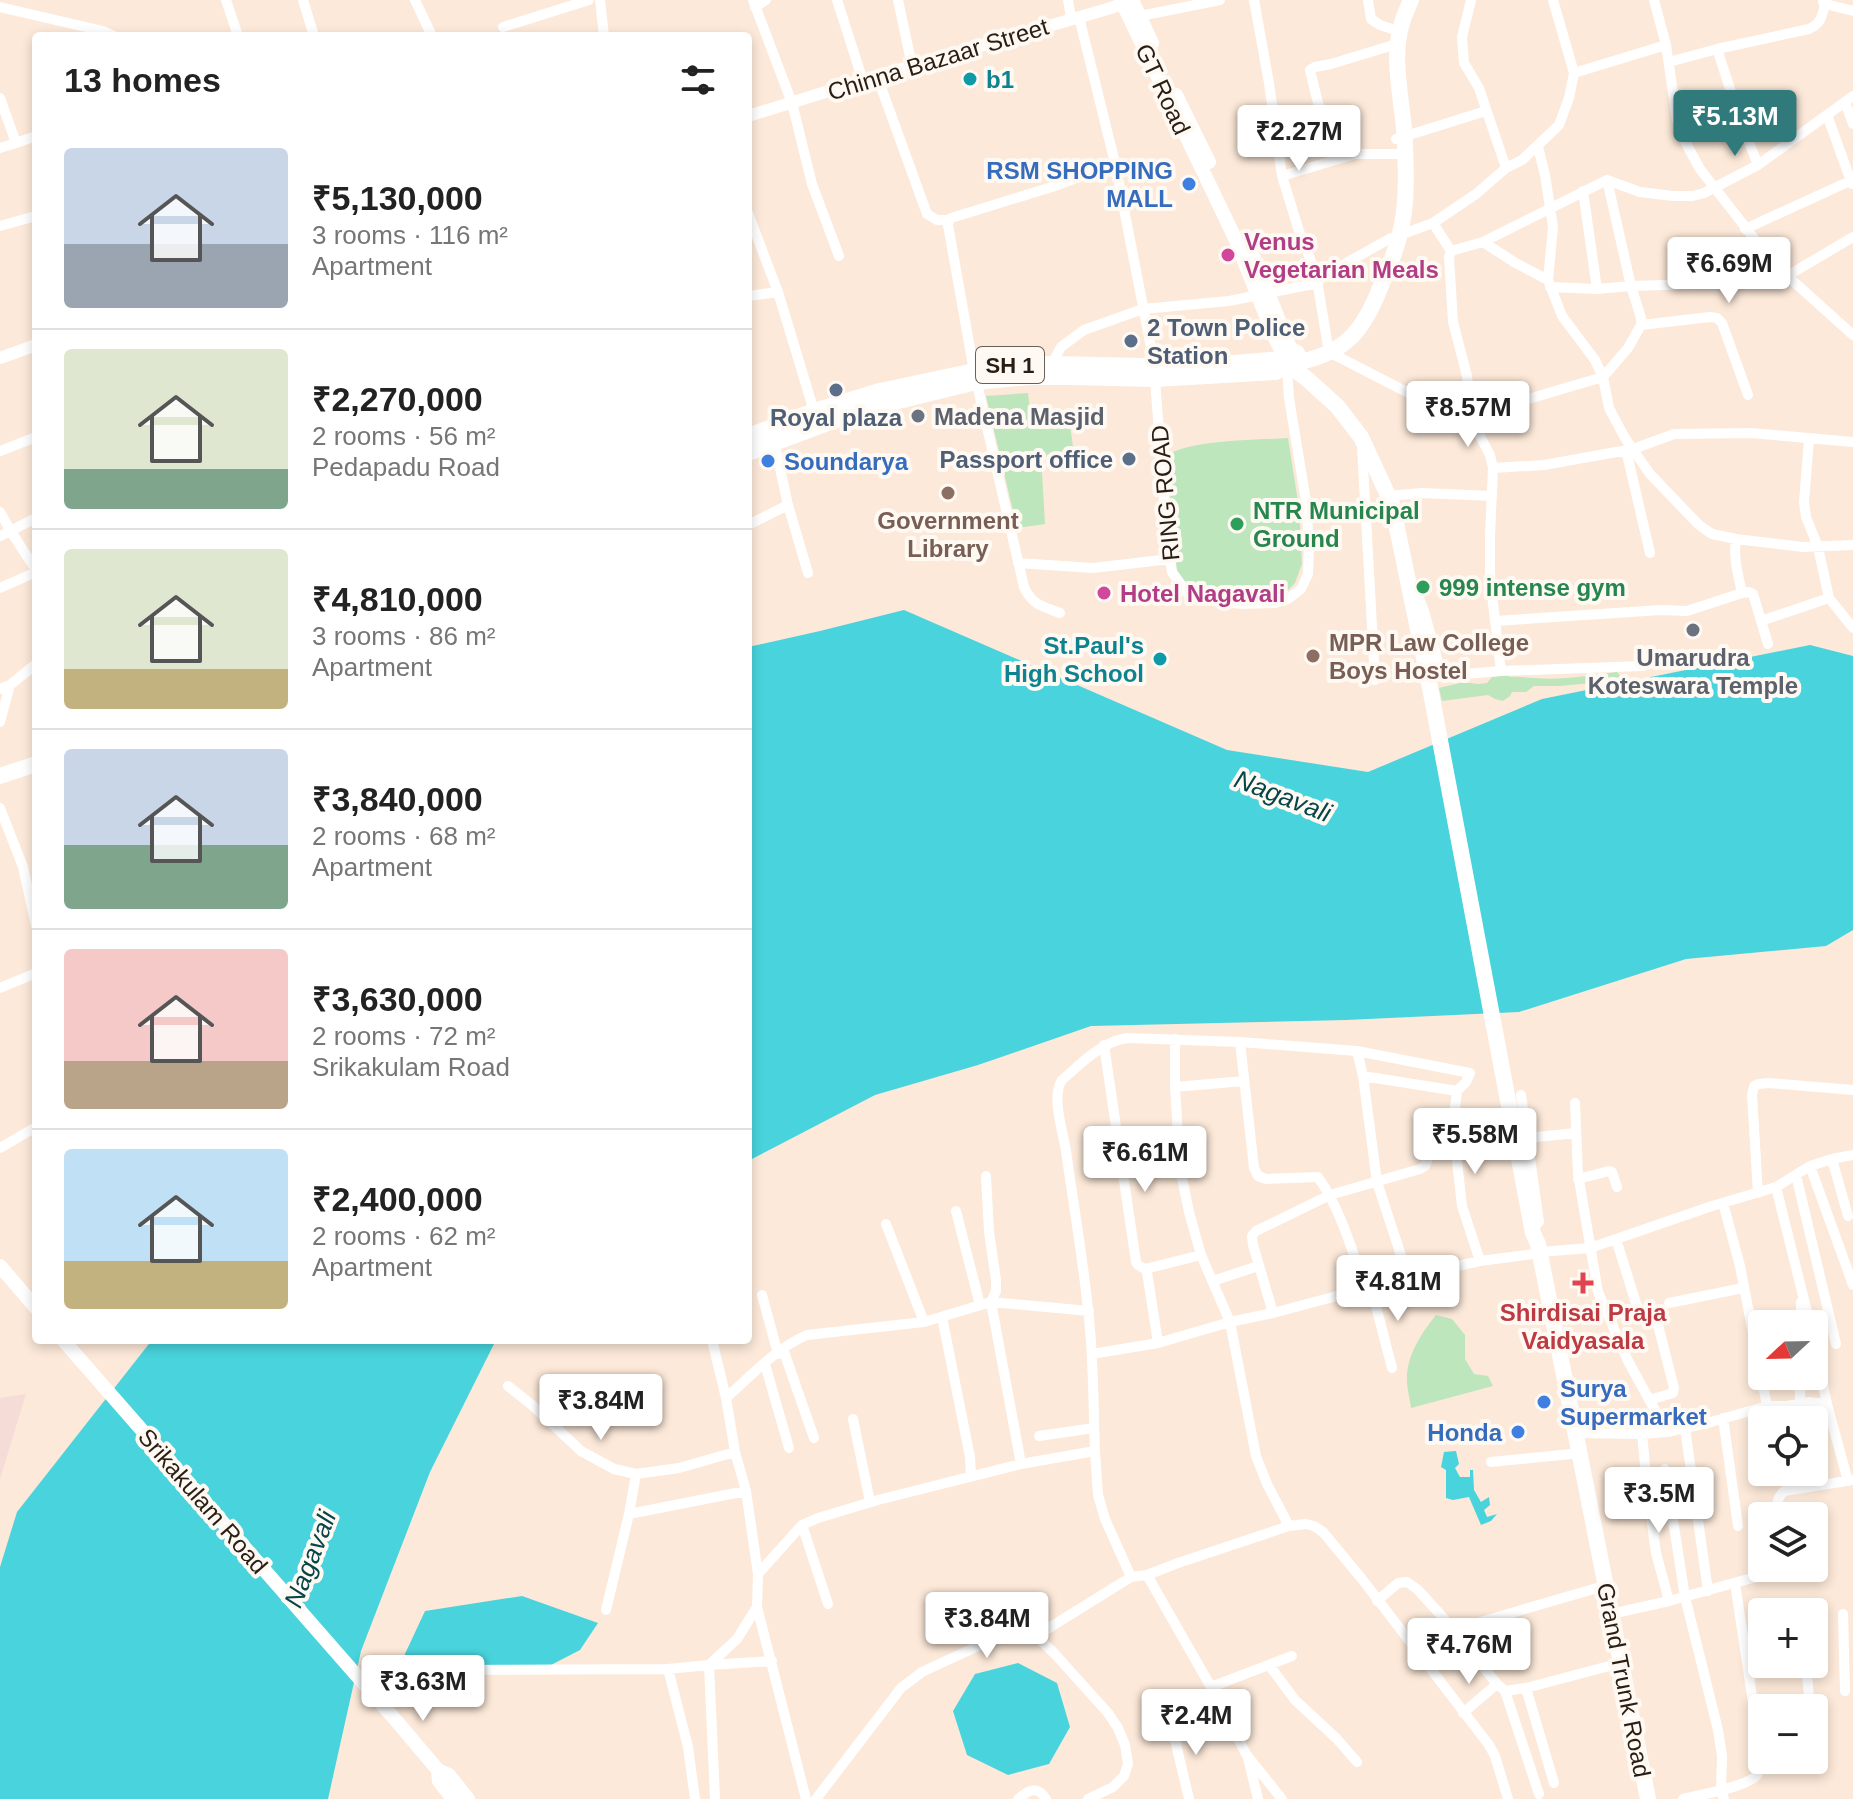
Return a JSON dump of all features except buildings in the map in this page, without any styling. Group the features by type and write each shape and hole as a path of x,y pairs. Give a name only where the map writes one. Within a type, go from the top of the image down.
{"main road":[{"name":"SH 1","path":"752,450 814,411 880,391 975,376 1276,372 1291,361 1345,344 1369,311 1389,266 1404,207 1390,46 1392,29 1403,0"},
{"name":"SH 1","path":"1399,143 1397,52 1402,22 1411,0"},
{"path":"1126,1 1140,16 1243,232 1263,293"},
{"name":"GT Road","path":"1126,1 1263,293 1274,336 1291,361"},
{"path":"1291,361 1337,406 1361,437 1392,504 1404,564 1435,677 1430,695 1515,1098 1532,1231"},
{"name":"SH 1","path":"752,436 773,435 1008,365 1052,364 1155,373"},
{"path":"0,776 32,765"},
{"path":"0,785 32,774"},
{"name":"Grand Trunk Road","path":"1532,1231 1531,1243 1536,1253 1575,1433 1648,1799"},
{"name":"Grand Trunk Road","path":"1536,1253 1571,1454 1639,1799"},
{"path":"0,1266 32,1303"},
{"name":"Srikakulam Road","path":"66,1344 438,1770 449,1775 468,1799"},
{"name":"Srikakulam Road","path":"438,1770 441,1785 453,1799"}],"street":[{"path":"226,0 237,32"},
{"path":"303,0 313,32"},
{"path":"503,27 589,0"},
{"path":"600,0 604,32"},
{"path":"766,0 754,3 792,103 812,184 839,256"},
{"path":"837,0 863,81"},
{"path":"898,0 912,66"},
{"name":"RING ROAD","path":"1068,0 1115,163 1155,373 1172,572 1188,594 1201,599 1242,604 1275,603 1288,599 1301,589 1308,574 1306,501 1289,398 1291,361"},
{"path":"1140,16 1220,0"},
{"path":"1254,0 1282,176 1318,283"},
{"path":"1368,0 1371,19 1392,29"},
{"path":"1471,0 1462,37 1464,63 1479,88 1506,168"},
{"path":"1553,0 1574,73 1559,125 1522,160 1506,168 1476,194 1433,223 1395,236 1321,277 1317,287 1329,350 1422,400 1472,411 1511,404 1603,377 1628,348 1641,325 1607,180"},
{"path":"1654,0 1666,45 1677,120 1688,147 1714,189 1774,264 1853,335"},
{"name":"Chinna Bazaar Street","path":"752,115 1126,1"},
{"path":"418,2 430,32"},
{"path":"1669,62 1816,26 1821,20 1824,2 1853,11"},
{"path":"0,7 105,32"},
{"path":"1574,73 1666,45"},
{"path":"1342,157 1318,103 1310,70 1390,46"},
{"path":"1717,49 1758,165"},
{"path":"877,76 924,207 931,218 949,220 1115,163"},
{"path":"0,98 16,143"},
{"path":"1451,251 1483,242 1607,180 1640,192 1673,196 1693,196 1714,189 1758,165 1849,99 1853,124"},
{"path":"1282,176 1399,143 1486,111"},
{"path":"1745,229 1852,183 1827,115"},
{"path":"0,148 32,137"},
{"path":"1538,147 1553,238 1549,283 1562,316 1595,360 1603,377 1609,408 1630,449 1698,524 1712,534 1803,547 1853,545"},
{"path":"1583,191 1597,289"},
{"path":"0,226 32,217"},
{"path":"949,220 975,376 1024,587 1029,598 1037,604 1060,613"},
{"path":"1433,223 1451,251"},
{"path":"752,224 778,292 814,411"},
{"path":"1787,276 1853,237"},
{"path":"1483,242 1549,283 1597,289 1705,283 1774,264"},
{"path":"1451,251 1453,322 1467,376 1472,411 1493,468 1490,578 1501,671"},
{"path":"1052,364 1061,347 1084,330 1143,309 1229,301 1318,283"},
{"path":"752,295 778,292"},
{"path":"1641,325 1717,318 1722,323 1748,395"},
{"path":"0,358 32,346"},
{"path":"1493,468 1544,465 1630,449 1681,434 1751,433 1853,442"},
{"path":"773,435 788,505 808,573"},
{"path":"1361,437 1375,680"},
{"path":"0,451 32,439"},
{"path":"1809,439 1804,509 1818,547 1829,598 1853,628"},
{"path":"1630,449 1650,553"},
{"path":"1388,496 1422,493 1492,496"},
{"path":"752,523 788,505"},
{"path":"0,512 5,533 32,556"},
{"path":"5,533 32,520"},
{"path":"1736,539 1735,563 1742,593"},
{"path":"1018,563 1093,568 1170,559"},
{"path":"0,588 32,573"},
{"path":"1495,621 1661,610 1679,612 1749,592 1753,594 1768,644"},
{"path":"1761,621 1829,598"},
{"path":"1435,677 1501,671 1643,666"},
{"path":"0,722 5,687 32,667"},
{"path":"0,808 23,867 32,908"},
{"path":"1,986 32,974"},
{"path":"1131,1577 1105,1519 1098,1495 1089,1311 1056,1096 1062,1080 1104,1045 1127,1038 1357,1051 1470,1073 1457,1091 1453,1125 1462,1206 1480,1261"},
{"path":"1175,1039 1180,1168 1189,1212 1201,1255 1230,1322 1256,1456 1289,1526"},
{"path":"1240,1042 1254,1168 1258,1176 1266,1179 1318,1177 1330,1195 1368,1287 1392,1368"},
{"path":"1104,1045 1136,1262 1145,1269 1201,1255"},
{"path":"1357,1051 1377,1182 1408,1277"},
{"path":"1363,1076 1457,1091"},
{"path":"1175,1087 1244,1081"},
{"path":"1758,1193 1752,1108 1754,1086 1769,1083 1853,1090"},
{"path":"1515,1098 1527,1138 1539,1222 1532,1231"},
{"path":"1575,1103 1578,1179 1598,1292 1628,1361 1667,1432"},
{"path":"0,1148 32,1129"},
{"path":"1527,1138 1576,1133"},
{"path":"1273,1313 1258,1266 1252,1236 1256,1231 1330,1195 1420,1169 1425,1166 1430,1148 1435,1143 1455,1140"},
{"path":"1092,1354 1158,1343 1230,1322 1480,1261 1590,1248 1776,1187 1810,1166 1853,1155"},
{"path":"1832,1159 1848,1216"},
{"path":"1810,1166 1853,1285"},
{"path":"1578,1179 1609,1171 1617,1187"},
{"path":"1796,1175 1836,1344"},
{"path":"985,1304 996,1291 986,1176"},
{"path":"1776,1187 1807,1310"},
{"path":"1723,1203 1740,1266 1767,1406"},
{"path":"956,1211 985,1304 1021,1464"},
{"path":"886,1224 924,1322"},
{"path":"1616,1239 1639,1313 1655,1320 1658,1325 1674,1388 1669,1396 1649,1400"},
{"path":"1213,1281 1258,1266"},
{"path":"1145,1269 1158,1343"},
{"path":"1801,1284 1801,1310"},
{"path":"1669,1303 1743,1288"},
{"path":"762,1295 780,1352 814,1438"},
{"path":"726,1398 780,1352 807,1335 924,1322 985,1304 1089,1311"},
{"path":"942,1317 970,1457 971,1476"},
{"path":"713,1344 746,1491 758,1574 757,1607 806,1799"},
{"path":"765,1364 789,1448"},
{"path":"508,1386 581,1451 614,1469 636,1474 679,1468 735,1452"},
{"path":"1800,1390 1800,1404"},
{"path":"1778,1502 1784,1491 1850,1480 1824,1390"},
{"path":"1787,1406 1809,1402 1827,1404"},
{"path":"1575,1433 1667,1432 1748,1411"},
{"path":"1723,1418 1738,1526"},
{"path":"853,1419 870,1502"},
{"path":"1039,1436 1094,1428"},
{"path":"1685,1428 1708,1591"},
{"path":"1642,1434 1656,1553 1669,1601"},
{"path":"758,1574 802,1525 818,1518 971,1476 1095,1451"},
{"path":"1491,1462 1571,1454"},
{"path":"1665,1469 1685,1597 1718,1730 1722,1794"},
{"path":"606,1610 636,1474"},
{"path":"629,1514 746,1491"},
{"path":"802,1525 828,1604"},
{"path":"1036,1636 1131,1577 1147,1575 1289,1526 1314,1526 1323,1532 1489,1745 1508,1799"},
{"path":"1147,1575 1246,1754 1282,1799"},
{"path":"1611,1614 1748,1579"},
{"path":"1377,1601 1398,1583 1407,1582 1426,1598 1453,1630 1501,1688 1539,1794"},
{"path":"1683,1799 1722,1794 1751,1780 1758,1774 1762,1763 1735,1583"},
{"path":"1453,1630 1597,1588"},
{"path":"715,1799 709,1665 737,1639 757,1607"},
{"path":"1843,1614 1845,1691"},
{"path":"816,1799 901,1688 922,1672 991,1640 1024,1633 1036,1636 1108,1713 1125,1745 1128,1764 1124,1776 1113,1787 1088,1799"},
{"path":"1211,1687 1292,1656"},
{"path":"424,1670 668,1669 772,1661"},
{"path":"1269,1665 1295,1700 1357,1762"},
{"path":"1463,1713 1501,1688 1526,1688 1613,1665"},
{"path":"668,1669 688,1747 695,1799"},
{"path":"1526,1688 1554,1783"},
{"path":"1171,1723 1189,1799"},
{"path":"1246,1754 1258,1799"},
{"path":"1113,1787 1116,1799"},
{"path":"1018,1799 1028,1790 1036,1790 1046,1799"}],"shaded area":[{"path":"26,1394 0,1479 0,1398"}],"green space":[{"path":"1028,393 1032,428 1070,426 1074,453 1041,455 1045,524 1017,528 986,396"},
{"name":"NTR Municipal Ground","path":"1288,438 1299,508 1302,564 1295,583 1283,595 1241,597 1196,592 1186,587 1177,572 1168,471 1170,454 1210,443"},
{"path":"1617,672 1624,680 1534,686 1526,692 1512,692 1503,701 1488,695 1442,701 1439,688 1464,682 1487,683 1492,677 1508,675 1554,679"},
{"path":"1436,1315 1452,1319 1465,1335 1465,1359 1474,1374 1488,1376 1493,1386 1411,1408 1407,1384 1409,1363 1420,1338"}],"water":[{"name":"Nagavali","path":"904,610 1227,750 1368,772 1542,699 1810,645 1853,656 1853,930 1826,946 1686,959 1519,1012 1091,1026 978,1065 875,1095 752,1159 752,646"},
{"name":"Nagavali","path":"149,1344 494,1344 430,1472 361,1651 328,1799 0,1799 0,1567 17,1512"},
{"path":"1456,1451 1459,1464 1455,1468 1460,1477 1470,1477 1470,1470 1473,1470 1474,1490 1481,1502 1489,1497 1490,1505 1484,1510 1487,1517 1497,1514 1491,1521 1481,1525 1469,1497 1446,1498 1446,1470 1441,1467 1444,1452"},
{"path":"522,1596 598,1623 580,1650 549,1666 404,1665 404,1656 425,1611"},
{"path":"1018,1663 1057,1683 1070,1727 1049,1764 1008,1775 967,1755 953,1711 975,1674"}],"place":[{"name":"b1","path":"970,79"},
{"name":"RSM SHOPPING MALL","path":"1189,184"},
{"name":"Venus Vegetarian Meals","path":"1228,255"},
{"name":"2 Town Police Station","path":"1131,341"},
{"name":"Royal plaza","path":"836,390"},
{"name":"Madena Masjid","path":"918,416"},
{"name":"Passport office","path":"1129,459"},
{"name":"Soundarya","path":"768,461"},
{"name":"Government Library","path":"948,493"},
{"name":"NTR Municipal Ground","path":"1237,524"},
{"name":"999 intense gym","path":"1423,587"},
{"name":"Hotel Nagavali","path":"1104,593"},
{"name":"Umarudra Koteswara Temple","path":"1693,630"},
{"name":"MPR Law College Boys Hostel","path":"1313,656"},
{"name":"St.Paul's High School","path":"1160,659"},
{"name":"Shirdisai Praja Vaidyasala","path":"1583,1283"},
{"name":"Surya Supermarket","path":"1544,1402"},
{"name":"Honda","path":"1518,1432"}]}
